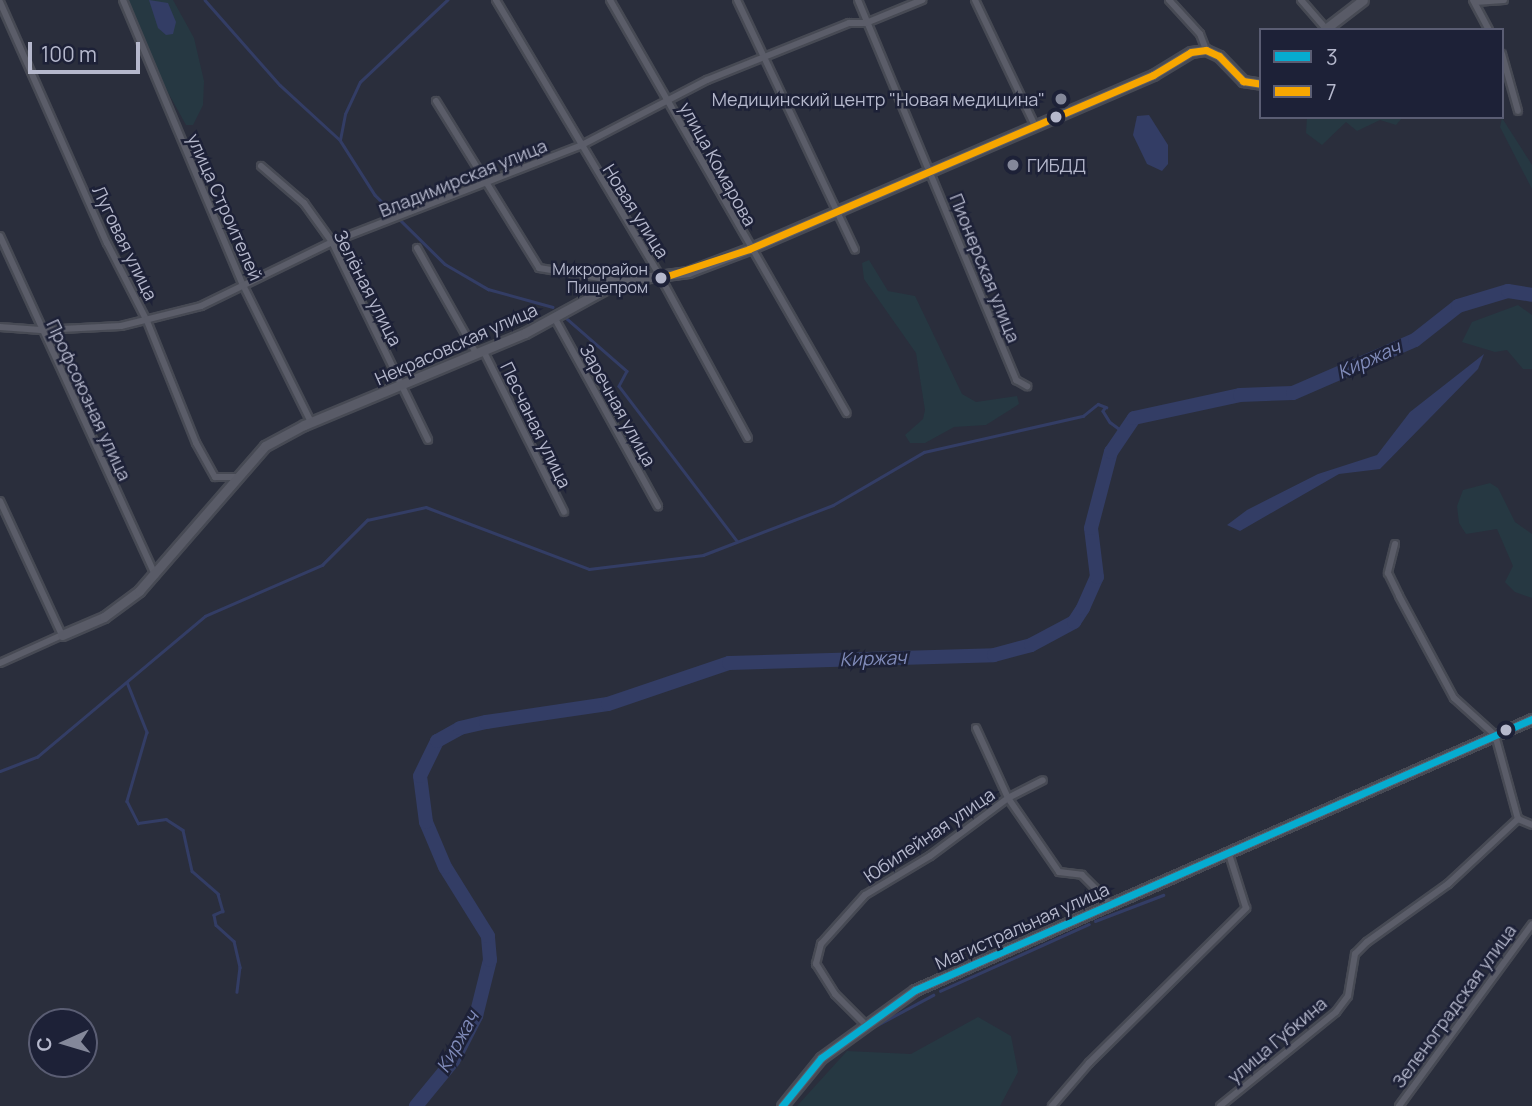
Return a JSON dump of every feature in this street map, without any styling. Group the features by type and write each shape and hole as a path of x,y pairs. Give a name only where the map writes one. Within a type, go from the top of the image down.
{"street":[{"name":"улица Строителей","path":"122,0 243,285 312,422"},
{"name":"Новая улица","path":"496,0 660,278 748,438"},
{"name":"улица Комарова","path":"610,0 749,249 847,413"},
{"path":"737,0 855,250"},
{"name":"Пионерская улица","path":"858,0 1016,380 1027,386"},
{"name":"Владимирская улица","path":"0,327 41,330 147,321 201,306 332,242 487,186 580,146 669,104 707,80 849,23 866,23 922,0"},
{"path":"975,0 1035,126"},
{"path":"1169,0 1200,34 1206,50 1219,56 1243,81 1259,84"},
{"path":"1301,0 1323,28"},
{"path":"1325,28 1363,0"},
{"path":"1488,28 1474,1 1504,0"},
{"name":"Луговая улица","path":"0,2 107,243 147,321 215,477 237,477"},
{"name":"Некрасовская улица","path":"62,635 104,617 155,575 265,446 312,422 480,352 554,317 620,281 660,278 749,249 929,169 1153,75 1191,52 1206,50"},
{"path":"1504,62 1517,111"},
{"path":"436,101 539,268 620,281"},
{"name":"Зелёная улица","path":"261,166 304,203 332,242 428,440"},
{"name":"Профсоюзная улица","path":"0,236 155,575"},
{"name":"Песчаная улица","path":"417,248 480,352 564,512"},
{"name":"Заречная улица","path":"554,317 658,506"},
{"path":"0,501 62,635 0,663"},
{"path":"1395,544 1388,573 1399,596 1454,698 1495,736 1518,819 1532,825"},
{"name":"Магистральная улица","path":"782,1106 821,1058 915,990 1532,719"},
{"path":"976,728 1008,798 1020,809 1059,872 1083,875 1111,904"},
{"name":"Юбилейная улица","path":"865,1024 835,994 816,964 821,944 865,895 930,856 1008,798 1043,779"},
{"name":"улица Губкина","path":"1220,1106 1336,1012 1348,996 1355,954 1367,942 1448,884 1518,819"},
{"path":"1052,1106 1089,1063 1246,908 1229,854"},
{"name":"Зеленоградская улица","path":"1399,1106 1532,923"}],"shaded area":[{"path":"125,0 173,0 194,38 204,81 203,105 193,125 186,125 149,58 140,26"},
{"path":"1307,119 1401,119 1396,125 1380,120 1357,131 1346,122 1322,145 1306,133"},
{"path":"1503,119 1532,165 1532,189 1500,127"},
{"path":"869,260 888,291 915,296 962,394 976,402 1017,396 1019,404 986,425 954,427 925,443 910,443 905,435 923,419 925,410 916,353 864,279 862,263"},
{"path":"1518,305 1532,315 1532,369 1523,369 1507,350 1495,352 1462,342 1472,322"},
{"path":"1490,483 1498,488 1515,522 1532,534 1532,598 1515,592 1505,582 1513,566 1497,529 1466,534 1459,523 1457,506 1463,490"},
{"path":"978,1017 1011,1036 1018,1072 1000,1106 797,1106 847,1051 911,1054"}],"water":[{"path":"149,0 168,3 176,22 173,34 166,35 158,28"},
{"path":"1149,115 1168,145 1168,164 1162,171 1147,164 1133,135 1137,116"},
{"path":"1484,354 1478,369 1380,469 1339,474 1240,531 1227,525 1247,510 1318,474 1377,455 1410,412"}],"waterway":[{"path":"205,0 280,85 340,140 375,195 445,264 488,289 553,307"},
{"path":"340,140 345,114 360,82 447,0"},
{"name":"Киржач","path":"416,1106 453,1061 476,1016 490,960 488,936 445,867 426,822 420,776 437,741 460,728 486,722 608,704 729,663 994,655 1031,645 1074,622 1083,608 1097,577 1091,528 1111,452 1134,418 1240,395 1293,393 1415,340 1458,306 1508,291 1532,295"},
{"path":"565,317 627,371 619,386 737,541"},
{"path":"0,771 37,757 205,616 322,565 367,520 426,507 589,569 703,555 833,505 924,452 1083,416 1098,404 1106,407 1103,411 1110,422 1122,431"},
{"path":"127,682 147,732 127,801 138,823 166,819 183,830 192,871 218,894 223,911 214,915 216,925 234,941 240,967 237,992"},
{"path":"1095,921 1163,895"},
{"path":"940,991 1089,924"},
{"path":"868,1030 933,995"}],"transit line":[{"name":"7","path":"661,278 749,249 1153,75 1191,52 1206,50 1219,56 1243,81 1259,84"},
{"name":"3","path":"782,1106 821,1058 915,990 1532,719"}],"place":[{"name":"Медицинский центр \"Новая медицина\"","path":"1061,99"},
{"name":"ГИБДД","path":"1013,165"},
{"name":"Микрорайон Пищепром","path":"661,278"}]}
